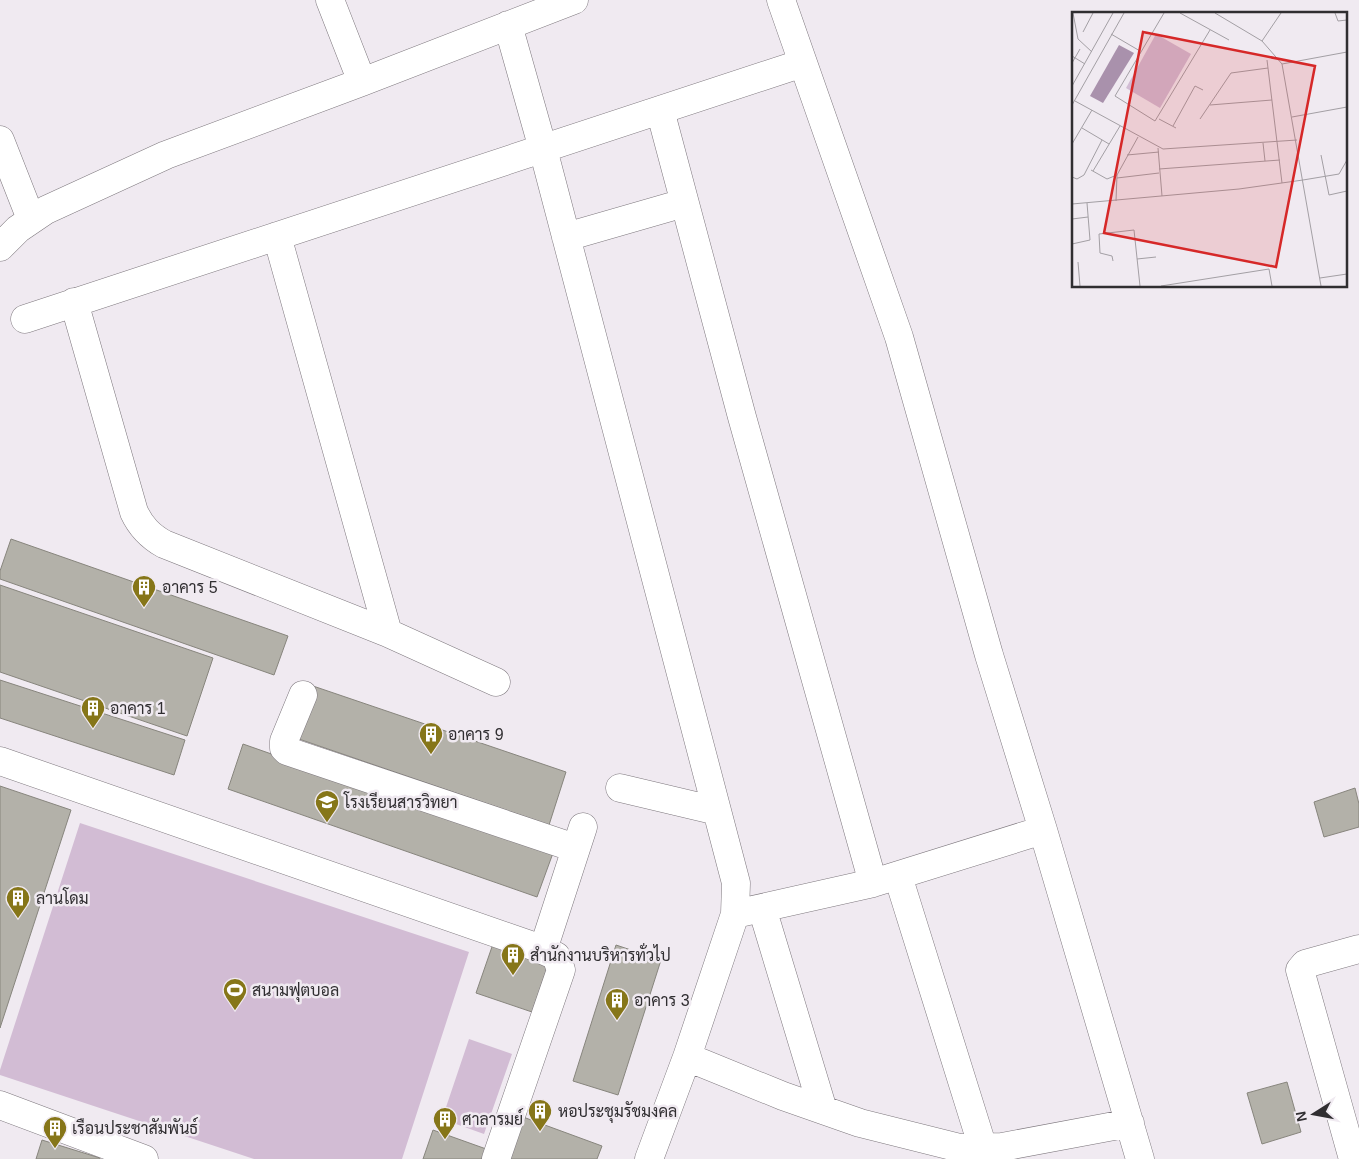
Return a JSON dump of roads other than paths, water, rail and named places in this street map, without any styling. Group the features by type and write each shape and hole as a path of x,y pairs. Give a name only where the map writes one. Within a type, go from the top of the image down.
{"street":[{"path":"330,0 362,82"},
{"path":"0,247 31,219 46,210 166,155 574,0"},
{"path":"781,0 899,337 986,646 1043,830 1140,1159"},
{"path":"508,25 543,148 736,883 735,914 687,1057 650,1159"},
{"path":"25,319 803,64"},
{"path":"660,110 744,427 972,1152"},
{"path":"0,140 31,219"},
{"path":"566,237 684,202"},
{"path":"277,236 388,634"},
{"path":"74,302 134,512 139,523 153,538 388,634 496,682"},
{"path":"303,695 284,742 284,748 288,751 579,837 543,950"},
{"path":"0,761 556,956 561,970 496,1159"},
{"path":"620,788 717,811"},
{"path":"735,914 885,879 1043,830"},
{"path":"762,908 823,1110"},
{"path":"1353,1159 1300,970 1305,964 1359,949"},
{"path":"687,1057 860,1123 972,1152 1130,1123"},
{"path":"0,1106 132,1157"}],"place":[{"name":"อาคาร 5","path":"144,608"},
{"name":"อาคาร 1","path":"93,729"},
{"name":"อาคาร 9","path":"431,755"},
{"name":"โรงเรียนสารวิทยา","path":"327,823"},
{"name":"ลานโดม","path":"18,919"},
{"name":"สำนักงานบริหารทั่วไป","path":"513,976"},
{"name":"สนามฟุตบอล","path":"235,1011"},
{"name":"อาคาร 3","path":"617,1021"},
{"name":"หอประชุมรัชมงคล","path":"540,1132"},
{"name":"ศาลารมย์","path":"445,1140"},
{"name":"เรือนประชาสัมพันธ์","path":"55,1149"}]}
